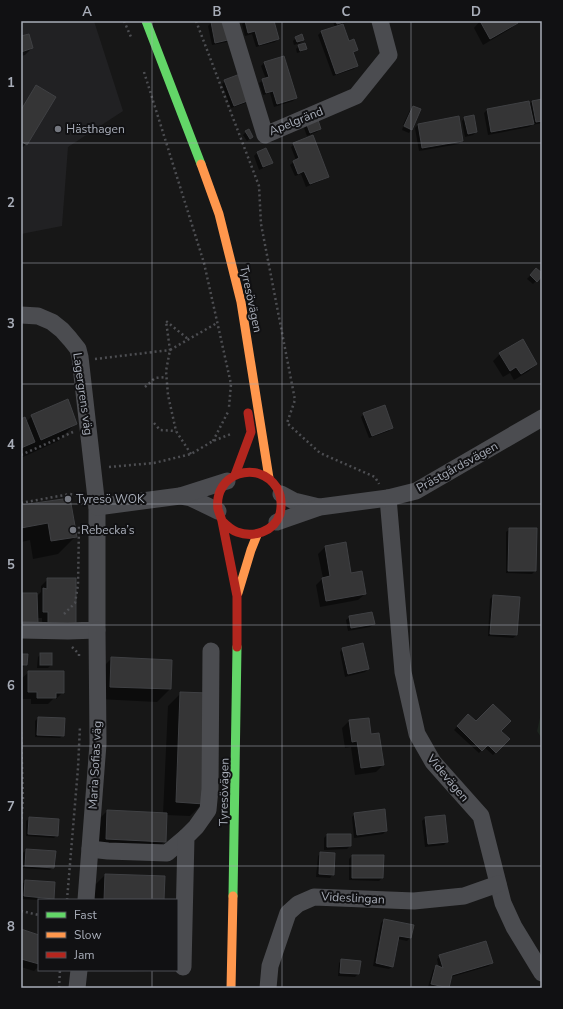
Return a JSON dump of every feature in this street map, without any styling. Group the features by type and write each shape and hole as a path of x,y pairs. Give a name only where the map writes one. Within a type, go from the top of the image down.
{"main road":[{"name":"Tyresövägen","path":"146,21 219,214 241,302 269,478 276,485 281,494"},
{"name":"Tyresövägen","path":"188,130 207,206"},
{"name":"Tyresövägen","path":"231,988 235,835 237,596 218,502 220,492 231,478 242,459 251,432 246,402"},
{"path":"231,478 246,472 256,472 269,478"},
{"path":"220,516 229,528 238,534 250,536 258,535 268,531 277,522 282,504 281,494"},
{"name":"Tyresövägen","path":"237,596 251,550 258,535"}],"street":[{"name":"Apelgränd","path":"230,21 265,135 356,96 388,55 380,21"},
{"name":"Lagergrens väg","path":"21,315 38,316 52,322 62,330 78,349 81,360 97,507 97,630"},
{"name":"Prästgårdsvägen","path":"277,522 320,507 388,498 416,491 542,418"},
{"path":"97,507 180,496 231,478"},
{"name":"Prästgårdsvägen","path":"281,494 294,501 320,507"},
{"path":"180,496 191,498 220,516"},
{"name":"Videvägen","path":"388,498 404,672 417,734 432,762 481,816 503,903 514,927 542,973"},
{"path":"21,630 97,630"},
{"name":"Maria Sofias väg","path":"86,899 98,744 97,630"},
{"path":"90,849 108,851 167,852 196,827 208,810 210,789 210,651"},
{"path":"183,967 186,837"},
{"name":"Videslingan","path":"268,988 270,966 288,913 298,904 314,897 414,901 464,896 498,884"},
{"path":"77,988 79,971"}],"path":[{"path":"124,21 132,41"},
{"path":"196,21 259,186 261,224 295,400 287,423"},
{"path":"143,69 204,263 230,384 229,410 213,441"},
{"path":"188,340 166,321 170,350 166,371 168,395 176,431 191,454"},
{"path":"81,360 170,350 217,323"},
{"path":"145,387 155,378 166,377"},
{"path":"229,410 234,414"},
{"path":"154,423 160,430 176,431"},
{"path":"282,424 287,423"},
{"path":"287,423 320,453 375,478 388,498"},
{"path":"21,456 74,432"},
{"path":"92,468 154,463 191,454 213,441 234,433"},
{"path":"21,502 70,494 81,496"},
{"path":"64,620 64,614 72,608 75,603 78,585 79,524"},
{"path":"68,643 79,654 80,661"},
{"path":"67,899 80,722"},
{"path":"21,732 23,800 21,824"},
{"path":"21,910 38,915"},
{"path":"58,988 60,971"}],"shaded area":[{"name":"Hästhagen","path":"21,21 94,21 123,111 68,147 62,226 21,234"},
{"path":"542,709 542,739 537,731"}],"building":[{"path":"227,21 232,39 215,43 211,22"},
{"path":"245,21 274,21 279,39 259,45 255,31 248,33"},
{"path":"336,21 348,21 337,24"},
{"path":"480,21 517,21 518,23 490,39"},
{"path":"343,24 349,41 354,39 358,50 353,52 358,66 336,74 321,31"},
{"path":"29,34 33,48 21,52 21,36"},
{"path":"302,34 304,40 297,42 295,37"},
{"path":"305,43 307,49 300,51 298,45"},
{"path":"284,56 297,98 277,104 273,91 266,93 262,79 269,77 264,62"},
{"path":"240,74 250,100 234,106 224,80"},
{"path":"36,85 56,97 27,145 21,141 21,110"},
{"path":"542,99 542,121 536,122 532,101"},
{"path":"529,101 534,124 491,132 487,109"},
{"path":"413,106 421,109 412,130 404,126"},
{"path":"474,115 477,132 468,134 464,117"},
{"path":"459,116 463,141 422,148 418,124"},
{"path":"318,120 321,129 310,133 307,125"},
{"path":"249,129 253,137 250,139 245,131"},
{"path":"313,135 329,177 310,184 304,171 298,174 293,161 299,158 293,143"},
{"path":"266,148 273,163 263,167 257,152"},
{"path":"536,268 542,273 542,276 537,282 530,275"},
{"path":"523,339 537,364 521,374 516,367 510,371 499,353"},
{"path":"68,399 77,424 41,440 31,415"},
{"path":"385,405 393,428 372,436 363,413"},
{"path":"25,417 35,442 21,448 21,419"},
{"path":"70,498 77,537 51,541 48,523 21,528 21,505"},
{"path":"509,528 537,528 536,571 508,571"},
{"path":"346,542 351,573 362,571 366,594 326,601 322,578 330,576 325,546"},
{"path":"47,578 76,578 76,624 48,624 48,612 43,612 43,588 47,589"},
{"path":"21,593 37,593 38,623 21,624"},
{"path":"493,595 520,597 517,635 490,634"},
{"path":"372,612 375,624 351,628 349,616"},
{"path":"363,643 369,669 348,674 342,648"},
{"path":"40,653 52,653 52,665 40,665"},
{"path":"21,654 28,654 27,665 21,665"},
{"path":"111,657 172,660 171,689 110,687"},
{"path":"28,671 64,671 64,693 56,693 56,698 37,698 37,692 28,692"},
{"path":"180,692 208,693 204,804 176,802"},
{"path":"493,704 511,721 501,731 510,739 496,753 488,745 482,751 457,726 468,714 476,721"},
{"path":"38,717 65,718 64,736 37,735"},
{"path":"369,718 371,734 379,733 384,765 361,768 357,741 352,742 349,720"},
{"path":"385,809 387,831 357,835 354,813"},
{"path":"107,810 167,813 166,842 106,839"},
{"path":"445,815 448,842 428,844 425,817"},
{"path":"29,817 59,819 58,836 28,834"},
{"path":"327,834 351,834 351,846 327,847"},
{"path":"26,849 56,851 54,868 25,866"},
{"path":"320,852 335,853 334,875 319,874"},
{"path":"352,855 384,855 383,878 352,878"},
{"path":"105,874 165,876 164,899 104,899"},
{"path":"25,880 55,882 54,899 24,896"},
{"path":"384,919 414,925 411,938 399,936 393,967 376,963"},
{"path":"21,929 38,935 38,964 21,959"},
{"path":"486,941 493,963 452,975 449,988 431,984 436,965 443,968 439,955"},
{"path":"341,959 361,961 359,974 340,973"}],"traffic: fast":[{"path":"146,21 201,164"},
{"path":"233,896 237,647"}],"traffic: slow":[{"path":"201,164 219,214 241,302 269,478"},
{"path":"238,593 257,535"},
{"path":"231,988 233,896"}],"traffic: jam":[{"path":"235,475 251,432 248,413"},
{"path":"222,521 233,530 243,534 256,534 268,529 273,525 280,514 281,501 277,488 269,479 259,474 249,472 238,474 229,479 222,487 218,497 218,509 222,521 237,596 237,647"}],"place":[{"name":"Hästhagen","path":"58,129"},
{"name":"Tyresö WOK","path":"68,499"},
{"name":"Rebecka’s","path":"73,530"}]}
